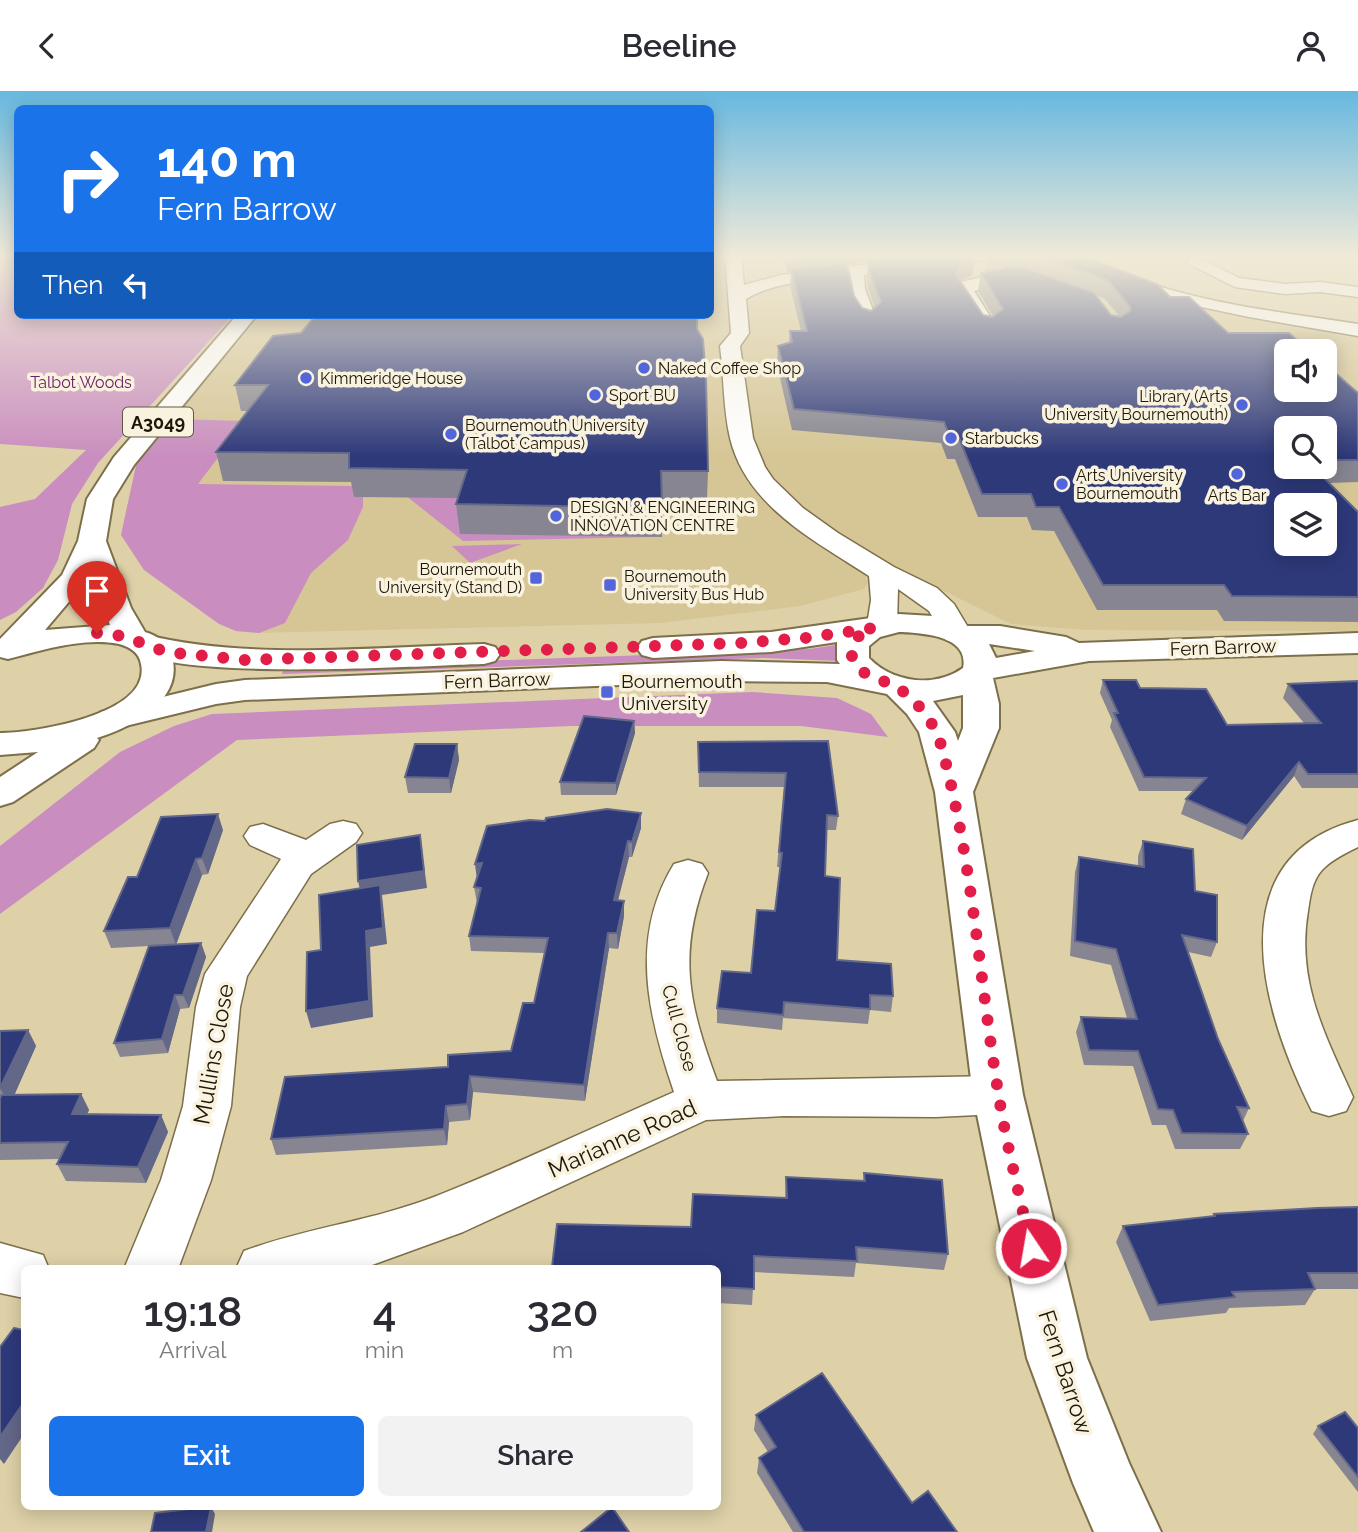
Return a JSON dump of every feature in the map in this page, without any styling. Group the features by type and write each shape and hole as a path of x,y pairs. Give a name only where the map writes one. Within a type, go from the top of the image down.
{"street":[{"name":"A3049","path":"4,650 69,587 92,541 100,499 123,462 241,322"},
{"path":"739,322 740,333 730,346 737,414 745,449 759,476 800,518 883,573 912,585 945,609 958,635 978,653 981,661 977,672 982,704 981,728 954,792"},
{"path":"985,322 988,327"},
{"path":"1311,322 1358,330"},
{"path":"0,794 142,699 158,677 156,656 138,641 116,608 92,541"},
{"path":"878,627 885,600 883,573"},
{"name":"Fern Barrow","path":"4,650 43,638 79,633 109,634 166,652 245,660 740,643 805,638 920,623 958,635 1000,635 1089,651"},
{"name":"Fern Barrow","path":"878,627 855,640 851,653 857,666 891,685 920,708 937,732 954,792 998,1095 1057,1358 1105,1483 1128,1532"},
{"name":"Fern Barrow","path":"0,744 45,741 216,694 245,690 721,671 827,672 891,685 942,689 962,684 977,672 1089,651 1358,643"},
{"path":"1329,1097 1295,1016 1284,947 1285,915 1290,894 1305,865 1358,832"},
{"name":"Mullins Close","path":"153,1265 186,1180 207,1106 218,1007 226,974 297,865 326,844 263,836"},
{"name":"Cull Close","path":"688,873 673,904 667,938 666,978 677,1034 701,1101"},
{"name":"Marianne Road","path":"279,1265 360,1245 445,1216 701,1101 784,1097 936,1098 998,1095"},
{"path":"0,1268 21,1272"}],"shaded area":[{"path":"256,322 1316,322 1358,330 1358,631 1085,630 1011,624 934,586 921,590 867,561 865,574 868,582 864,589 800,606 661,623 258,633 236,631 144,570 121,535 137,461"}],"green space":[{"name":"Talbot Woods","path":"0,322 226,322 98,463 72,504 58,560 43,588 16,612 0,620 0,507 35,499 86,450 0,444"},
{"path":"173,419 246,421 198,484 353,486 363,495 363,507 348,540 311,573 285,623 259,633 236,631 219,624 144,570 121,535 137,461"},
{"path":"405,495 470,496 651,534 652,537 463,541"},
{"path":"522,544 470,563 452,546"},
{"path":"836,645 841,661 763,658 282,674 284,668 809,649"},
{"path":"752,692 837,698 871,714 888,737 801,726 572,726 237,740 0,914 0,846 120,752 174,726 212,714"}],"building":[{"path":"310,322 697,322 697,329 703,339 708,471 661,471 662,508 456,504 467,470 349,468 349,453 216,452 268,385 235,385 273,336 301,333"},
{"path":"805,322 1216,322 1228,333 1289,333 1296,339 1274,339 1274,402 1337,402 1337,375 1358,393 1358,460 1337,460 1337,416 1274,416 1274,479 1325,479 1358,512 1358,597 1232,596 1224,585 1103,585 1059,507 1036,507 1031,494 982,494 959,438 950,437 944,422 794,409 778,346 792,342 790,331 807,331"},
{"path":"1103,680 1136,680 1140,688 1206,689 1227,725 1321,723 1288,684 1358,681 1358,774 1308,774 1299,762 1247,826 1186,799 1206,778 1144,777 1114,713 1118,713"},
{"path":"584,716 634,721 616,783 560,782"},
{"path":"828,741 838,816 827,815 825,876 840,878 837,960 891,964 893,996 870,995 870,1009 784,1002 783,1015 717,1008 722,971 751,973 757,910 775,911 782,853 779,852 786,773 699,772 698,742"},
{"path":"415,744 457,744 449,778 405,777"},
{"path":"607,809 641,813 632,842 628,841 614,900 624,901 617,933 608,933 584,1085 470,1076 467,1104 446,1106 444,1129 271,1139 285,1077 448,1067 448,1055 511,1051 523,1003 534,1003 548,938 469,936 481,888 474,887 482,863 475,864 487,826 530,820 545,821 546,818"},
{"path":"218,814 202,858 196,859 170,928 104,931 128,877 137,877 161,817"},
{"path":"420,835 424,871 358,881 357,845"},
{"path":"1143,841 1193,849 1195,891 1217,895 1217,942 1182,935 1218,1039 1249,1108 1237,1107 1248,1134 1182,1133 1173,1110 1158,1109 1138,1051 1089,1050 1081,1017 1137,1019 1116,949 1075,941 1079,857 1144,867"},
{"path":"380,885 383,928 366,931 369,1001 306,1011 307,952 321,950 319,895"},
{"path":"201,943 183,995 175,995 162,1039 114,1043 149,946"},
{"path":"28,1030 0,1088 0,1031"},
{"path":"81,1094 72,1114 161,1115 138,1167 57,1164 68,1142 0,1143 2,1095"},
{"path":"864,1173 942,1180 948,1254 856,1247 857,1261 754,1256 754,1289 721,1287 721,1265 552,1265 557,1224 691,1227 693,1194 787,1198 786,1177 865,1181"},
{"path":"1358,1207 1358,1273 1308,1273 1315,1289 1232,1292 1235,1297 1158,1305 1123,1226 1215,1216 1214,1214"},
{"path":"14,1328 21,1329 21,1406 0,1437 0,1347"},
{"path":"822,1373 912,1503 928,1491 957,1532 804,1532 759,1458 776,1447 756,1415"},
{"path":"1345,1412 1358,1428 1358,1477 1318,1426"},
{"path":"210,1510 206,1532 151,1532 155,1513"},
{"path":"608,1510 614,1510 629,1532 581,1532"}],"place":[{"name":"Naked Coffee Shop","path":"644,368"},
{"name":"Kimmeridge House","path":"306,378"},
{"name":"Sport BU","path":"595,395"},
{"name":"Library (Arts University Bournemouth)","path":"1242,405"},
{"name":"Bournemouth University (Talbot Campus)","path":"451,434"},
{"name":"Starbucks","path":"951,438"},
{"name":"Arts Bar","path":"1237,474"},
{"name":"Arts University Bournemouth","path":"1062,484"},
{"name":"DESIGN & ENGINEERING INNOVATION CENTRE","path":"556,516"},
{"name":"Bournemouth University (Stand D)","path":"536,578"},
{"name":"Bournemouth University Bus Hub","path":"610,585"},
{"name":"Bournemouth University","path":"607,692"}],"route":[{"path":"97,633 123,636 166,652 245,660 455,655 771,642 874,628 863,633 853,643 853,660 869,676 899,687 920,708 937,732 954,792 998,1095 1031,1248"}]}
